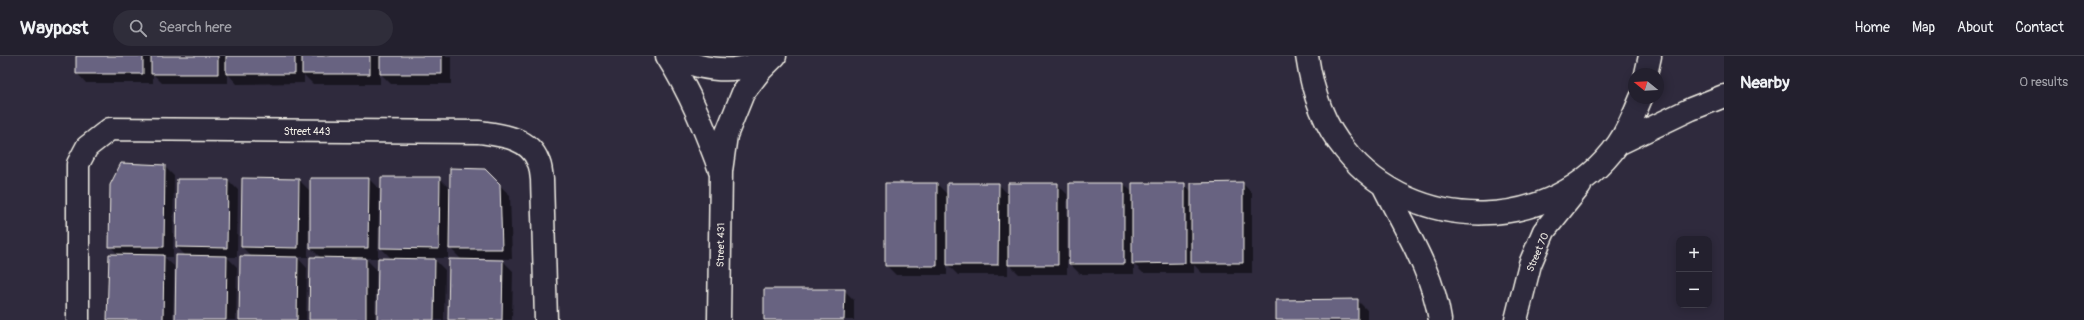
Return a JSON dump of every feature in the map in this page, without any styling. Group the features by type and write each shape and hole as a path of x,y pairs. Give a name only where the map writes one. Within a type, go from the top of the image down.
{"street":[{"name":"Street 431","path":"667,56 688,91 721,171"},
{"path":"678,56 683,60 716,70 751,66 770,56"},
{"name":"Street 431","path":"719,320 721,171 726,135 743,93 760,71 775,56"},
{"path":"1307,56 1310,79 1316,98 1330,128 1344,150 1362,169 1383,185 1407,199 1433,208 1460,214 1488,214 1516,210 1543,202 1568,190 1590,173 1618,144 1638,104"},
{"path":"1647,68 1650,56"},
{"path":"1618,144 1691,109 1724,96"},
{"name":"Street 443","path":"78,320 78,164 87,148 110,129 479,132 510,136 527,146 538,160 542,179 546,320"},
{"name":"Street 70","path":"1516,320 1530,264 1544,231 1590,173"},
{"path":"1383,185 1423,266 1438,309 1440,320"}],"building":[{"path":"76,56 143,56 143,74 76,74"},
{"path":"151,56 218,56 218,74 151,74"},
{"path":"226,56 295,56 295,74 226,74"},
{"path":"302,56 370,56 370,74 302,74"},
{"path":"380,56 442,56 442,74 380,74"},
{"path":"121,163 165,165 164,247 109,247 110,185"},
{"path":"450,168 485,169 500,184 502,249 449,249"},
{"path":"381,177 440,177 439,249 380,248"},
{"path":"242,178 299,179 298,248 241,247"},
{"path":"310,178 369,178 368,248 310,248"},
{"path":"177,179 228,179 227,248 176,247"},
{"path":"1243,182 1243,263 1191,263 1191,183"},
{"path":"885,183 937,183 937,266 885,266"},
{"path":"947,183 999,183 998,265 947,265"},
{"path":"1008,183 1058,183 1058,265 1008,265"},
{"path":"1069,183 1124,183 1124,264 1069,264"},
{"path":"1132,183 1185,183 1185,263 1132,264"},
{"path":"109,254 164,255 163,320 107,320"},
{"path":"176,255 227,256 226,320 175,320"},
{"path":"240,256 298,257 297,320 239,320"},
{"path":"310,257 366,258 366,320 309,320"},
{"path":"378,258 435,259 434,320 377,320"},
{"path":"449,259 503,260 502,320 448,320"},
{"path":"764,289 845,289 844,320 764,320"},
{"path":"1358,299 1358,320 1276,320 1276,300"}]}
